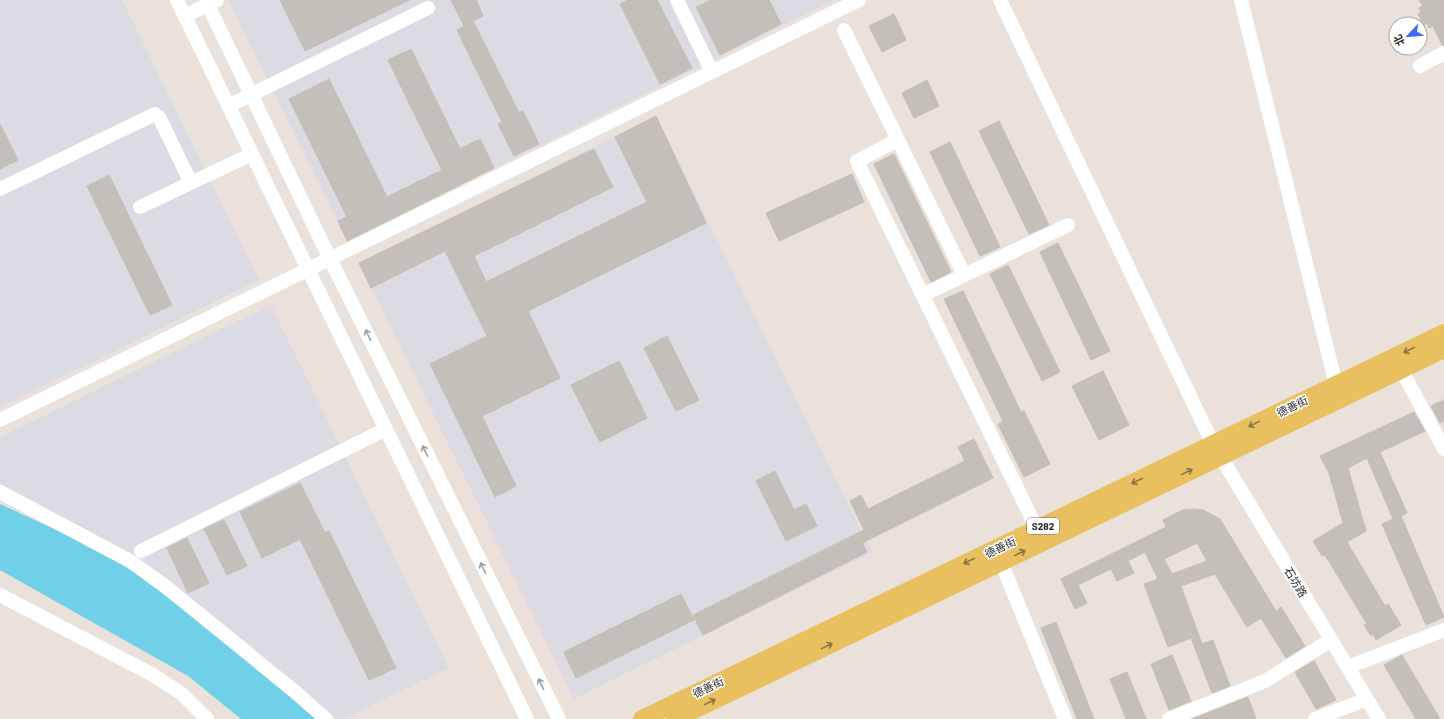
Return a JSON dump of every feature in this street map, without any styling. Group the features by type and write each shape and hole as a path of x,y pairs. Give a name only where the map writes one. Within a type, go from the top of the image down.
{"main road":[{"name":"德善街","path":"680,718 1001,562 1216,450 1336,385 1444,333"},
{"name":"德善街","path":"642,719 1038,529 1444,349"}],"street":[{"path":"176,0 527,719"},
{"path":"677,0 712,72"},
{"path":"0,420 859,0"},
{"name":"石坊路","path":"1000,0 1216,450 1379,719"},
{"path":"1241,0 1336,385"},
{"path":"184,16 213,2 251,95 330,259 558,719"},
{"path":"228,106 428,8"},
{"path":"844,30 964,275"},
{"path":"1420,66 1444,53"},
{"path":"0,189 156,114 159,117 191,183"},
{"path":"898,140 857,161 1038,529"},
{"path":"140,207 252,154"},
{"path":"923,295 1068,225"},
{"path":"1401,369 1444,449"},
{"path":"141,551 386,429"},
{"path":"0,492 130,561 165,586 294,691 326,719"},
{"path":"1001,562 1065,719"},
{"path":"0,595 153,675 182,694 207,719"},
{"path":"1348,667 1444,630"},
{"path":"1169,719 1265,681 1331,640"},
{"path":"1315,719 1367,699"}],"shaded area":[{"path":"0,0 122,0 259,280 0,407"},
{"path":"228,0 834,0 347,241"},
{"path":"656,116 872,552 574,699 359,263"},
{"path":"271,305 449,668 344,719 336,719 226,626 126,551 0,483 0,437"}],"water":[{"path":"0,504 113,556 230,645 316,719 241,719 188,676 0,570"}],"building":[{"path":"280,0 409,0 305,51"},
{"path":"451,0 476,0 483,16 473,21 519,113 523,111 539,144 514,156 498,124 502,122 457,30 464,26"},
{"path":"628,0 657,0 692,68 660,84 620,4"},
{"path":"711,0 769,0 781,24 720,55 696,7"},
{"path":"1419,0 1444,0 1444,45 1442,45 1433,26 1429,28 1428,16 1419,16 1418,14 1421,12 1419,8 1423,6"},
{"path":"894,14 906,40 882,52 869,26"},
{"path":"411,49 460,149 480,139 494,168 347,241 338,221 347,217 289,99 329,79 387,197 442,170 388,60"},
{"path":"927,80 939,106 914,118 902,93"},
{"path":"656,116 706,223 528,311 560,378 482,416 516,486 495,497 430,364 487,336 445,251 371,288 359,263 594,149 613,187 474,256 486,282 647,202 615,137"},
{"path":"999,121 1049,225 1029,234 979,131"},
{"path":"0,124 18,160 0,169"},
{"path":"950,142 1000,247 980,256 930,152"},
{"path":"894,154 951,272 931,282 874,164"},
{"path":"852,174 864,202 779,241 766,213"},
{"path":"109,175 172,305 150,315 87,186"},
{"path":"1058,243 1110,351 1091,360 1040,252"},
{"path":"1008,265 1060,372 1042,381 990,274"},
{"path":"963,291 1021,412 1024,411 1050,464 1024,477 998,424 1003,421 944,299"},
{"path":"667,336 699,400 676,411 644,348"},
{"path":"619,361 647,418 600,442 571,385"},
{"path":"1103,371 1129,425 1099,440 1072,386"},
{"path":"1444,400 1444,421 1440,423 1431,406"},
{"path":"1414,412 1425,431 1380,452 1407,513 1401,516 1444,617 1426,625 1382,524 1393,519 1367,458 1348,468 1366,531 1347,542 1385,606 1388,604 1401,625 1376,640 1373,634 1371,636 1364,625 1367,624 1325,555 1322,556 1313,541 1343,523 1329,473 1320,456"},
{"path":"974,439 993,478 862,543 867,552 703,635 693,615 864,530 850,501 861,495 868,509 965,461 958,447"},
{"path":"775,471 794,510 806,504 817,526 786,541 756,481"},
{"path":"300,483 325,533 329,531 396,668 369,680 300,539 262,558 240,512"},
{"path":"1183,510 1203,510 1220,519 1276,611 1281,607 1305,646 1286,658 1261,618 1247,627 1215,574 1181,586 1202,644 1213,640 1230,686 1212,693 1191,638 1168,647 1144,584 1158,579 1145,552 1128,561 1134,573 1117,581 1111,569 1078,585 1087,603 1075,609 1061,579 1166,527 1163,520","holes":["1197,543 1207,561 1172,574 1164,559"]},
{"path":"224,520 247,566 227,575 204,529"},
{"path":"187,538 209,583 188,593 167,548"},
{"path":"681,594 694,620 576,678 564,652"},
{"path":"1056,622 1094,719 1077,719 1041,628"},
{"path":"1172,655 1191,701 1169,710 1151,664"},
{"path":"1402,655 1440,719 1416,719 1384,665"},
{"path":"1314,661 1336,700 1316,709 1295,672"},
{"path":"1127,672 1146,719 1126,719 1110,679"},
{"path":"1248,697 1256,719 1192,719"}]}
